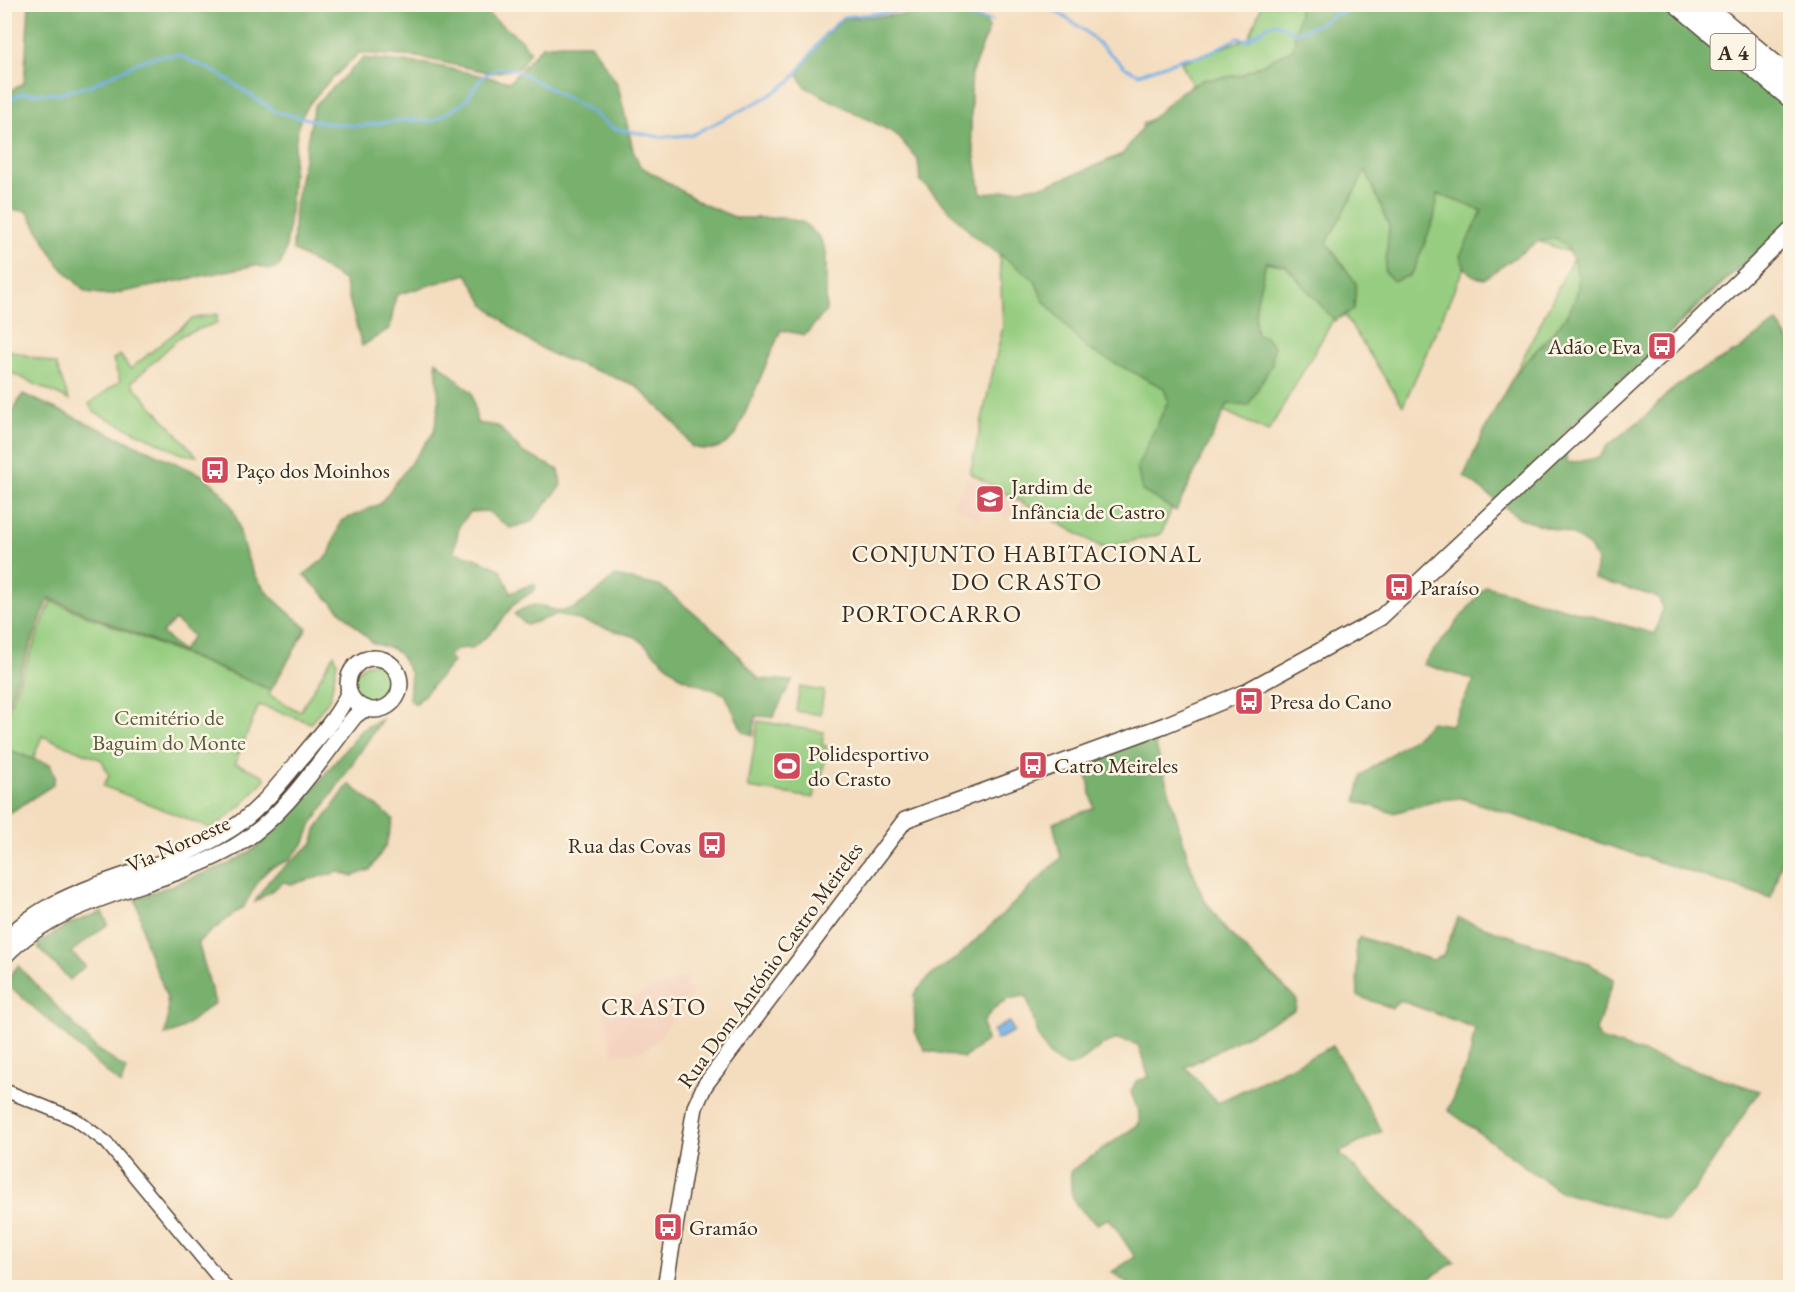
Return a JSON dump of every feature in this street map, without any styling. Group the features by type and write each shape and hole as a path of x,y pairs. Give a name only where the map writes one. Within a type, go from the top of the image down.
{"highway":[{"name":"A 4","path":"1677,4 1791,98"},
{"name":"A 4","path":"1703,4 1791,77"}],"main road":[{"name":"Rua Dom António Castro Meireles","path":"665,1287 692,1119 705,1085 905,820 1164,725 1245,692 1380,618 1678,340 1791,231"},
{"path":"376,658 391,665 399,680 396,697 383,708 366,708 352,698 349,691 350,674 360,662 376,658"},
{"name":"Via Noroeste","path":"4,940 31,917 55,903 174,858 230,831 282,781 339,711 349,691"},
{"name":"Via Noroeste","path":"4,957 24,938 57,916 184,870 243,842 261,827 295,791 355,716 366,708"}],"street":[{"path":"4,1089 75,1119 106,1142 227,1287"}],"shaded area":[{"name":"Jardim de Infância de Castro","path":"970,473 1005,494 1007,490 1032,504 1024,519 1010,512 1007,517 986,505 978,520 952,505"},
{"path":"686,976 688,980 684,986 693,993 654,1044 643,1050 613,1056 603,1009"}],"green space":[{"path":"29,5 476,5 520,39 530,51 519,68 492,73 418,57 359,53 319,92 301,118 297,131 287,243 283,259 278,267 270,269 256,265 109,295 86,292 59,265 27,211 5,209 5,94 24,83"},
{"path":"1262,5 1663,5 1742,72 1778,231 1499,494 1466,472 1575,254 1484,222 1403,406 1340,308 1268,432 1214,406 1161,534 1103,548 970,473 1003,326 996,193 1047,187 1145,144 1142,124 1197,95 1181,62 1249,38"},
{"path":"1300,5 1660,5 1790,109 1790,219 1781,231 1695,306 1646,359 1597,400 1562,434 1567,463 1599,458 1607,446 1647,415 1667,394 1690,376 1737,351 1777,322 1790,342 1790,829 1771,898 1461,798 1440,800 1393,813 1356,801 1362,775 1419,734 1430,722 1451,725 1474,680 1423,664 1486,586 1655,634 1663,607 1658,597 1594,579 1597,561 1590,547 1571,534 1521,519 1464,476 1511,381 1556,329 1575,300 1578,284 1576,267 1564,244 1556,238 1537,242 1484,279 1475,276 1466,269 1460,256 1482,211 1438,194 1434,219 1414,270 1409,276 1393,281 1385,272 1389,226 1366,170 1327,243 1356,283 1354,309 1335,321 1286,266 1266,262 1257,298 1255,326 1257,335 1265,337 1274,346 1272,364 1248,406 1228,404 1176,511 1142,491 1137,467 1168,401 1164,388 1087,349 1043,300 1034,279 975,237 920,180 918,160 896,134 805,87 798,74 823,38 844,18 960,12 984,19 989,28 971,75 971,133 981,194 1047,185 1121,156 1143,127 1179,93 1202,80 1241,75 1293,49"},
{"path":"591,44 618,85 633,150 640,166 703,204 737,218 785,218 804,223 820,238 826,252 826,311 805,335 781,330 736,434 717,448 692,447 676,424 635,385 554,355 522,337 484,304 467,274 396,295 390,328 362,346 344,280 293,250 295,207 314,106 363,58 428,64 510,82 542,46"},
{"path":"217,314 217,323 182,335 131,383 197,456 182,454 94,412 89,404 120,381 113,359 120,355 130,369 192,319"},
{"path":"5,349 56,364 69,400 5,370"},
{"path":"436,361 472,393 477,423 498,426 522,452 559,470 561,486 531,522 510,528 487,511 470,512 459,526 454,552 500,569 511,593 532,584 536,586 535,590 515,603 491,633 471,649 459,649 451,653 449,656 453,662 416,704 409,699 411,674 400,655 393,649 373,643 304,575 329,555 341,521 380,504 434,432 439,404"},
{"path":"23,394 202,475 217,487 233,509 246,556 258,580 277,602 307,628 271,690 49,598 5,711 5,424","holes":["175,620 193,636 182,651 162,633"]},
{"path":"615,576 662,587 720,635 759,679 792,681 773,717 756,716 753,735 743,732 725,694 682,678 636,637 558,614 527,625 514,614 533,605 553,610 570,609 587,600"},
{"name":"Cemitério de Baguim do Monte","path":"51,601 271,690 269,695 300,712 334,654 337,662 330,698 311,723 259,705 235,763 263,775 265,779 242,805 212,829 103,786 109,776 102,760 42,736 33,759 5,748 4,720"},
{"path":"374,663 388,669 394,683 388,697 374,703 360,697 354,683 360,669"},
{"path":"800,687 824,691 820,715 796,711"},
{"path":"382,719 312,824 305,842 289,860 270,868 260,878 244,906 198,942 215,1003 179,1030 165,1035 168,1021 167,998 146,945 135,899 231,863 253,850 290,817 362,729"},
{"name":"Polidesportivo do Crasto","path":"758,721 824,732 822,745 827,746 820,786 816,785 814,798 748,788"},
{"path":"1153,736 1189,861 1203,898 1227,931 1297,1000 1295,1010 1186,1067 1217,1103 1333,1046 1382,1131 1339,1153 1455,1262 1415,1287 1132,1287 1112,1272 1135,1257 1109,1218 1097,1224 1078,1207 1072,1196 1071,1171 1139,1124 1139,1113 1131,1092 1136,1081 1149,1077 1138,1045 1115,1040 1098,1048 1082,1061 1066,1066 1048,1053 1040,1040 1026,996 1005,1001 992,1011 983,1023 986,1041 964,1058 925,1050 915,1032 914,994 931,975 957,958 1061,858 1053,823 1094,808 1084,760"},
{"path":"4,750 50,764 55,776 53,785 11,812 5,813"},
{"path":"349,784 393,819 386,845 370,870 353,876 339,872 291,884 284,882 254,903 270,879 313,843 316,830"},
{"path":"102,912 108,924 71,952 85,966 70,980 38,947 39,943 69,924"},
{"path":"1458,918 1586,962 1614,979 1596,1030 1600,1039 1759,1091 1696,1187 1666,1220 1560,1192 1448,1110 1470,1056 1475,1028 1399,1000 1392,1008 1358,996 1356,943 1360,937 1432,960 1443,956"},
{"path":"18,966 98,1050 126,1069 121,1085 5,982"}],"water":[{"path":"1009,1022 1014,1031 997,1040 992,1031"}],"waterway":[{"path":"1031,6 1050,7 1085,31 1126,68 1139,74 1185,58 1202,56 1238,38 1248,40 1267,26 1277,23 1295,33 1319,24 1331,16 1367,4"},
{"path":"4,103 23,93 58,94 91,85 141,61 159,56 179,55 219,74 276,112 326,123 357,126 402,120 433,121 464,103 482,77 498,68 514,69 592,112 612,128 660,137 692,135 769,96 792,80 826,33 843,17 929,8 992,21"}],"place":[{"name":"Adão e Eva","path":"1662,346"},
{"name":"Paço dos Moinhos","path":"215,470"},
{"name":"Jardim de Infância de Castro","path":"990,499"},
{"name":"Paraíso","path":"1399,587"},
{"name":"Presa do Cano","path":"1249,701"},
{"name":"Catro Meireles","path":"1033,765"},
{"name":"Polidesportivo do Crasto","path":"787,766"},
{"name":"Rua das Covas","path":"712,845"},
{"name":"Gramão","path":"668,1227"}],"district":[{"name":"CONJUNTO HABITACIONAL DO CRASTO","path":"1027,567"},
{"name":"PORTOCARRO","path":"932,613"},
{"name":"CRASTO","path":"654,1006"}]}
